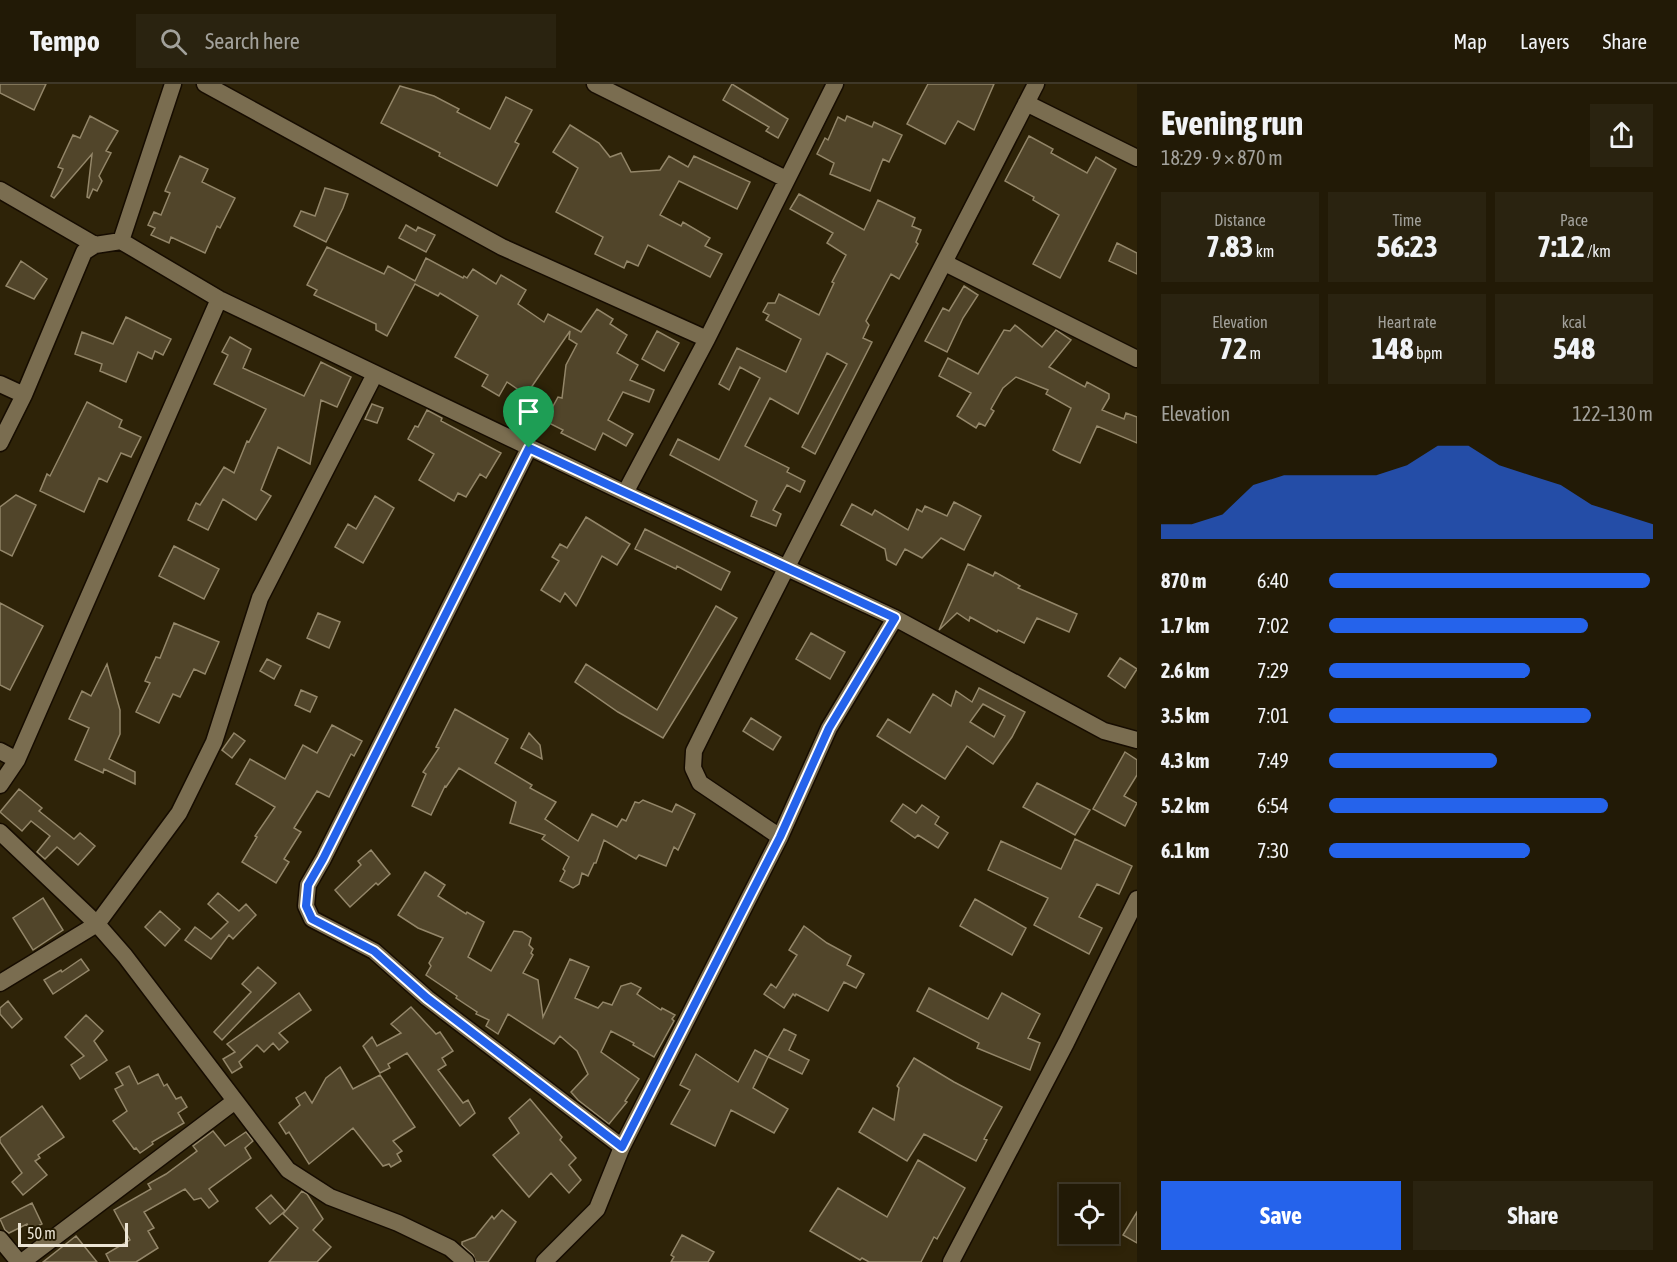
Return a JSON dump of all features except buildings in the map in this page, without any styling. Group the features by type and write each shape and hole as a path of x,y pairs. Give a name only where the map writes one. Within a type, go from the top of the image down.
{"street":[{"path":"121,241 173,84"},
{"path":"205,84 502,246 707,339"},
{"path":"595,84 786,179"},
{"path":"625,494 707,339 835,84"},
{"path":"780,837 700,783 693,768 693,751 785,566 945,263 1036,84"},
{"path":"1026,103 1137,158"},
{"path":"0,190 95,245"},
{"path":"0,443 24,395 84,252 95,245 121,241 219,299 625,494 895,618 1104,730 1137,740"},
{"path":"945,263 1137,359"},
{"path":"0,785 17,760 219,299"},
{"path":"0,983 97,924 179,813 214,742 260,598 375,374"},
{"path":"0,384 24,395"},
{"path":"529,448 308,885 306,906 312,919 374,951 427,998 622,1147"},
{"path":"544,1262 597,1209 622,1147 780,837 829,728 895,618"},
{"path":"0,751 17,760"},
{"path":"0,831 97,924 125,957 288,1170 330,1197 398,1223 450,1248 466,1262"},
{"path":"951,1262 1066,1043 1137,899"},
{"path":"0,1239 21,1262 235,1101"}],"route":[{"path":"529,448 895,618 829,728 780,837 622,1147 427,998 374,951 312,919 306,906 308,885 529,448"}]}
